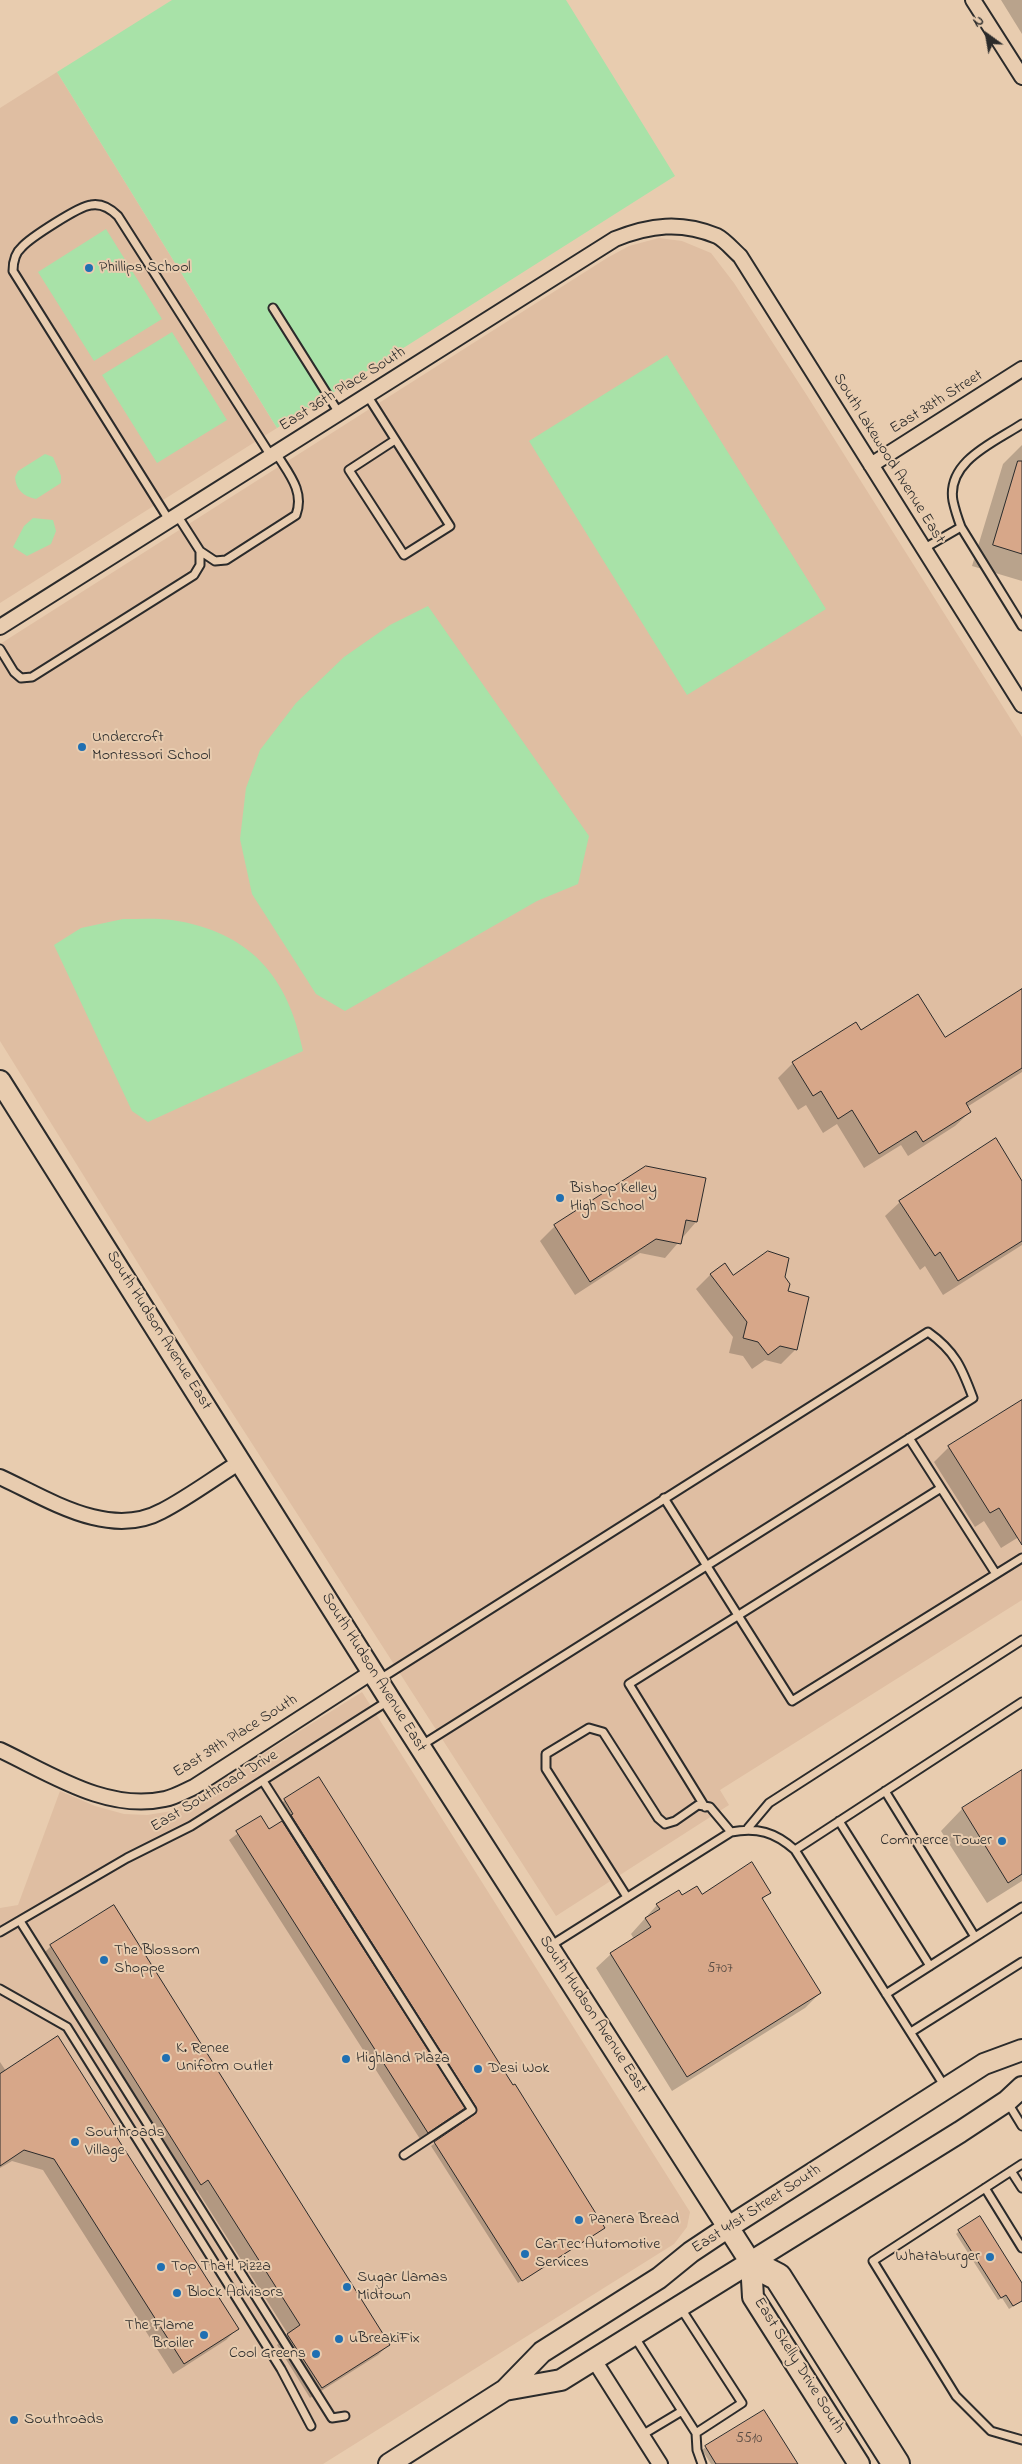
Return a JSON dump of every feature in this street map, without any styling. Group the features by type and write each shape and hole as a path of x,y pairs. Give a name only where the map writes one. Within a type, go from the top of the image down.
{"highway":[{"path":"751,2263 778,2277 896,2464"}],"main road":[{"name":"South Hudson Avenue East","path":"0,1081 390,1700 751,2263"},
{"name":"East 41st Street South","path":"388,2464 505,2390 542,2352 658,2278 691,2252 727,2228 984,2064 1022,2050"},
{"name":"East 41st Street South","path":"505,2390 561,2380 1008,2101 1022,2087"},
{"name":"East Skelly Drive South","path":"751,2263 753,2298 859,2464"}],"street":[{"path":"973,0 1022,77"},
{"name":"East 36th Place South","path":"0,627 615,239 640,229 673,226 718,237"},
{"name":"South Lakewood Avenue East","path":"718,237 740,256 1022,705"},
{"name":"East 38th Street","path":"871,465 1022,370"},
{"path":"0,1477 69,1509 95,1518 133,1520 161,1512 240,1462"},
{"name":"East 39th Place South","path":"0,1750 89,1792 114,1800 141,1802 166,1799 194,1787 375,1676"},
{"path":"594,2360 660,2464"}],"lane":[{"path":"99,204 110,208 118,216 273,454 298,491 300,500 296,515 226,560 216,561 200,550 173,518 13,271 13,264 22,246 77,210 89,205 99,204"},
{"path":"273,308 339,413"},
{"path":"367,395 450,526 404,555 348,470 395,440"},
{"path":"1022,424 967,460 955,478 953,499 961,527 1022,626"},
{"path":"923,549 961,527"},
{"path":"0,649 14,672 21,678 32,677 194,575 200,565 200,550"},
{"path":"375,1676 664,1498 928,1332 946,1345 956,1358 973,1398 420,1747"},
{"path":"908,1438 996,1574"},
{"path":"705,1807 629,1684 941,1488"},
{"path":"664,1498 792,1701 1022,1558"},
{"path":"748,1828 769,1802 1022,1640"},
{"name":"East Southroad Drive","path":"0,1932 127,1858 191,1826 390,1700"},
{"path":"795,1850 1022,1703"},
{"path":"627,1897 546,1769 546,1754 589,1728 603,1732 658,1818 665,1824 675,1822 698,1805 710,1807 731,1832"},
{"path":"263,1781 472,2110 404,2155"},
{"path":"884,1792 975,1937"},
{"path":"839,1821 930,1966"},
{"path":"548,1947 731,1832 748,1828 765,1831 783,1839 795,1850 946,2089"},
{"path":"886,1994 1022,1907"},
{"path":"20,1921 332,2418 345,2416"},
{"path":"911,2032 1022,1962"},
{"path":"0,1989 67,2027 282,2369 312,2426"},
{"path":"1008,2101 1022,2126"},
{"path":"1022,2164 872,2261 956,2396 991,2430 1022,2440"},
{"path":"1011,2171 1022,2188"},
{"path":"985,2188 1022,2248"},
{"path":"680,2307 742,2403 696,2432"},
{"path":"634,2336 696,2432 697,2450 702,2464"},
{"path":"642,2435 682,2411"}],"shaded area":[{"name":"Phillips School","path":"57,72 277,428 0,603 0,108"},
{"name":"Bishop Kelley High School","path":"659,238 682,241 711,253 734,283 1022,737 1022,1600 720,1790 729,1805 556,1916 195,1355 0,1041 0,644 607,258 629,246"},
{"name":"Highland Plaza","path":"362,1692 690,2212 687,2227 674,2244 323,2464 0,2464 0,1908 18,1905 60,1791 95,1806 124,1814 147,1815 172,1811"}],"green space":[{"path":"172,0 566,0 675,176 277,428 57,72"},
{"path":"106,229 162,319 94,361 38,272"},
{"path":"172,332 227,420 157,463 102,375"},
{"path":"667,355 826,609 687,695 529,441"},
{"path":"45,454 53,457 61,476 61,483 36,499 21,492 15,477 18,471"},
{"path":"33,518 53,520 56,531 51,544 27,556 13,547 24,526"},
{"path":"428,606 589,836 578,884 537,901 345,1011 316,994 252,894 240,839 246,788 260,750 296,703 344,657 390,625"},
{"path":"123,919 166,919 199,926 223,935 244,947 261,962 276,980 296,1024 303,1051 148,1122 132,1111 54,945 81,928"}],"building":[{"path":"1018,461 1022,461 1022,554 993,545"},
{"path":"1022,989 1022,1068 966,1103 971,1112 923,1142 916,1131 879,1154 852,1110 838,1119 821,1091 813,1096 792,1062 856,1022 861,1030 918,994 945,1037"},
{"path":"996,1138 1022,1181 1022,1241 958,1281 940,1252 935,1256 899,1201"},
{"path":"646,1166 706,1178 697,1222 686,1220 681,1244 656,1239 590,1282 554,1225"},
{"path":"768,1251 789,1258 785,1277 790,1284 788,1291 809,1297 797,1350 780,1346 768,1355 758,1342 743,1338 747,1322 710,1274 725,1263 733,1275"},
{"path":"1022,1400 1022,1545 999,1508 990,1513 948,1446"},
{"name":"Commerce Tower","path":"1022,1770 1022,1874 1008,1883 962,1808"},
{"path":"319,1777 605,2228 522,2281 434,2142 475,2114 476,2107 291,1815 293,1814 284,1799"},
{"path":"261,1816 269,1829 282,1821 465,2108 428,2133 236,1831"},
{"path":"752,1862 771,1893 762,1898 821,1993 687,2077 610,1953 651,1927 645,1918 660,1909 656,1904 679,1890 682,1895 697,1886 702,1894"},
{"path":"114,1905 390,2345 322,2388 287,2334 300,2325 208,2180 201,2185 50,1945"},
{"path":"58,2036 120,2134 116,2136 239,2329 184,2364 54,2159 24,2150 0,2166 0,2074"},
{"name":"Whataburger","path":"980,2216 1022,2283 1022,2301 1013,2306 1006,2295 1001,2298 958,2230"},
{"path":"764,2410 798,2464 716,2464 705,2446"}],"place":[{"name":"Phillips School","path":"89,268"},
{"name":"Undercroft Montessori School","path":"82,747"},
{"name":"Bishop Kelley High School","path":"560,1198"},
{"name":"Commerce Tower","path":"1002,1841"},
{"name":"The Blossom Shoppe","path":"104,1960"},
{"name":"K. Renee Uniform Outlet","path":"166,2058"},
{"name":"Highland Plaza","path":"346,2059"},
{"name":"Desi Wok","path":"478,2069"},
{"name":"Southroads Village","path":"75,2142"},
{"name":"Panera Bread","path":"579,2220"},
{"name":"CarTec Automotive Services","path":"525,2254"},
{"name":"Whataburger","path":"990,2257"},
{"name":"Top That! Pizza","path":"161,2267"},
{"name":"Sugar Llamas Midtown","path":"347,2287"},
{"name":"Block Advisors","path":"177,2293"},
{"name":"The Flame Broiler","path":"204,2335"},
{"name":"uBreakiFix","path":"339,2339"},
{"name":"Cool Greens","path":"316,2354"},
{"name":"Southroads","path":"14,2420"}]}
